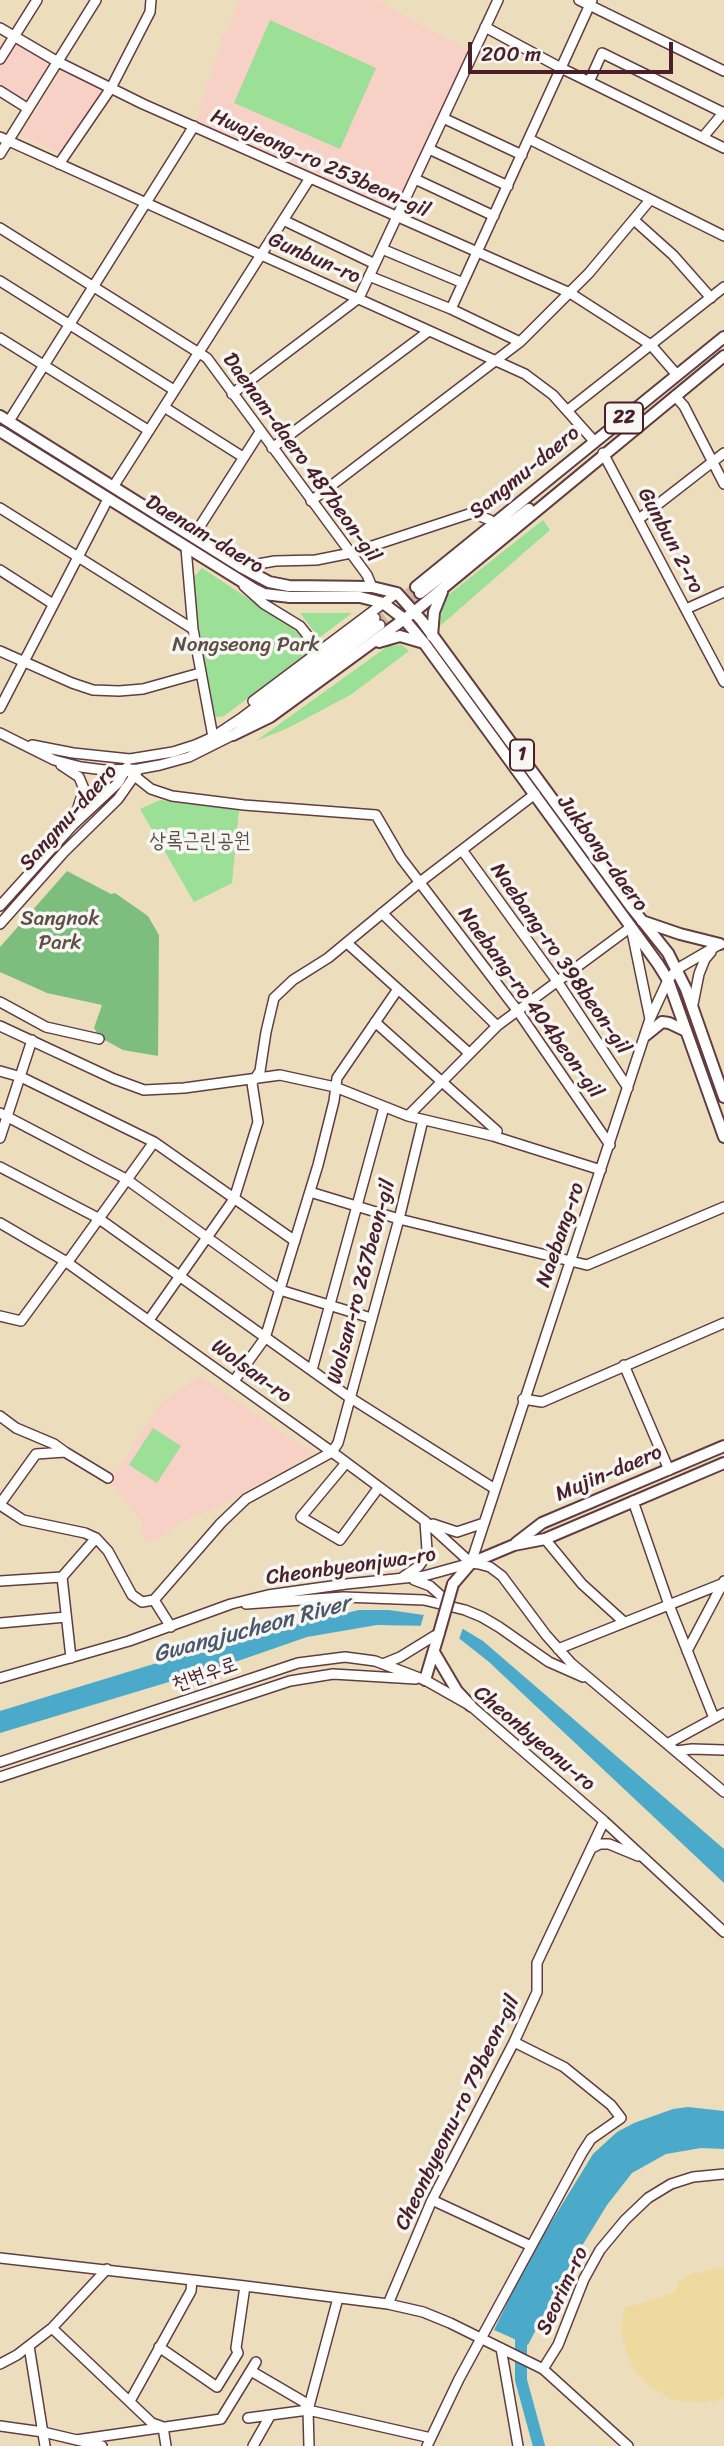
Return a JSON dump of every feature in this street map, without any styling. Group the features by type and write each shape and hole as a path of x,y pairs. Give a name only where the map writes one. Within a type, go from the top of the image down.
{"main road":[{"name":"Sangmu-daero","path":"724,337 418,590 529,509 542,507 603,453 724,356"},
{"name":"Daenam-daero","path":"4,419 193,537 264,594 289,597 360,597 383,603 404,619"},
{"name":"Daenam-daero","path":"2,437 186,548 238,573 289,586 372,587 397,593"},
{"name":"22","path":"397,593 490,520 515,502 524,500"},
{"name":"22","path":"404,619 542,507"},
{"path":"367,647 395,636 428,640 433,612 445,587"},
{"name":"Jukbong-daero","path":"397,593 414,612 428,640 665,976 724,1137"},
{"path":"233,735 270,717 404,619"},
{"name":"Jukbong-daero","path":"404,619 428,640 668,954 676,967 720,1075 724,1097"},
{"path":"614,903 629,915 632,908"},
{"path":"642,921 680,934 722,943"},
{"path":"646,1035 662,1022 686,1031"},
{"name":"Mujin-daero","path":"514,1545 542,1523 724,1446"},
{"name":"Mujin-daero","path":"448,1602 453,1584 471,1563 514,1545 545,1539 724,1463"},
{"path":"425,1680 448,1602"},
{"path":"433,1652 452,1684 471,1706"}],"street":[{"path":"0,59 37,0"},
{"path":"0,154 4,139 58,62 96,0"},
{"path":"59,163 111,88 150,12 150,0"},
{"path":"232,394 359,298 498,0"},
{"path":"579,0 591,3 724,71"},
{"path":"452,309 591,3"},
{"path":"485,27 561,68 724,148"},
{"name":"Hwajeong-ro 253beon-gil","path":"0,28 58,62 111,88 570,293 651,345 677,375"},
{"path":"589,82 602,53 724,113 703,137"},
{"path":"0,91 27,108"},
{"path":"443,118 522,155"},
{"path":"4,419 44,365 194,126"},
{"name":"Gunbun-ro","path":"4,139 525,374 543,386 568,410 594,442"},
{"path":"529,139 724,236"},
{"path":"429,149 508,186"},
{"path":"113,487 310,178"},
{"path":"415,179 494,216"},
{"path":"311,500 520,342 570,293 650,200"},
{"path":"283,220 375,264"},
{"path":"634,220 690,273 710,298"},
{"name":"Daenam-daero 487beon-gil","path":"0,228 207,358 367,575 372,587"},
{"path":"382,249 463,283"},
{"path":"369,276 452,309 520,342"},
{"path":"0,281 174,390"},
{"path":"568,410 724,287"},
{"path":"272,449 429,331"},
{"path":"0,338 148,430"},
{"path":"675,396 684,406 724,484"},
{"path":"164,407 243,457"},
{"path":"193,537 260,432"},
{"name":"Gunbun 2-ro","path":"603,453 724,682"},
{"path":"639,519 724,453"},
{"path":"0,708 108,499"},
{"path":"0,508 193,629"},
{"name":"Sangmu-daero","path":"238,573 275,561 316,560 351,553 472,513 490,520"},
{"path":"186,548 193,629 213,737"},
{"path":"0,570 52,604"},
{"path":"238,573 264,604 300,626 320,650"},
{"path":"686,609 724,592"},
{"name":"Sangmu-daero","path":"213,737 253,701 397,593"},
{"name":"Sangmu-daero","path":"0,906 72,825 118,783 133,772 189,757 233,735 377,621 213,737 173,752 130,759 133,772"},
{"path":"0,650 93,690 143,689 200,673"},
{"path":"0,733 54,760 79,777 83,789 72,825"},
{"path":"21,743 73,753 130,759"},
{"name":"Sangmu-daero","path":"0,924 64,852 118,799 143,758"},
{"path":"54,760 104,770 133,772"},
{"name":"Naebang-ro 404beon-gil","path":"133,772 157,793 172,796 244,805 376,815 393,846 517,1010 610,1145"},
{"path":"149,1321 234,1199 258,1122 253,1083 257,1078 274,998 293,980 328,958 420,882 535,794"},
{"name":"Naebang-ro 398beon-gil","path":"462,850 557,981 628,1088"},
{"path":"382,913 497,1026"},
{"path":"408,1116 497,1026 631,928 650,1019"},
{"path":"347,943 469,1053"},
{"path":"665,976 676,967 722,943"},
{"path":"692,1009 694,990 705,959 722,943"},
{"name":"Naebang-ro","path":"471,1563 665,976"},
{"path":"234,1381 265,1338 310,1192 334,1101 337,1078 398,989"},
{"path":"0,1002 46,1027 99,1038"},
{"path":"375,1022 497,1131 493,1136"},
{"path":"0,1026 114,1079 144,1090 184,1088 280,1075 335,1087 408,1116 493,1136 601,1170"},
{"path":"0,1138 4,1115 21,1077 32,1040"},
{"path":"0,1071 21,1077 154,1142 295,1241"},
{"path":"312,1370 384,1107"},
{"path":"4,1115 126,1179 280,1290 371,1318"},
{"name":"Wolsan-ro 267beon-gil","path":"332,1452 338,1443 423,1120"},
{"path":"0,1315 21,1321 154,1142"},
{"path":"0,1167 98,1218 349,1397 495,1489"},
{"path":"310,1192 399,1219 587,1265 724,1207"},
{"name":"Wolsan-ro","path":"0,1223 66,1262 234,1381 425,1521 471,1563"},
{"path":"523,1399 542,1402 724,1323"},
{"path":"624,1365 669,1470"},
{"path":"0,1416 16,1428 54,1444 108,1478"},
{"path":"65,1452 32,1456 0,1505 12,1514 33,1523 96,1538 108,1551 132,1595 142,1602 154,1600 221,1523 246,1499 332,1452"},
{"path":"346,1463 302,1517 340,1540 379,1487"},
{"path":"633,1501 714,1718"},
{"path":"402,1578 424,1559 427,1550 425,1521 457,1532 484,1523"},
{"path":"0,1581 62,1577 96,1538"},
{"path":"545,1539 582,1584 624,1622"},
{"name":"Cheonbyeonjwa-ro","path":"0,1678 171,1627 231,1604 294,1590 441,1573 471,1563 490,1567 502,1576 558,1649 724,1792"},
{"path":"62,1577 71,1658"},
{"path":"402,1578 430,1586 448,1602"},
{"path":"558,1649 724,1582"},
{"path":"687,1651 724,1582"},
{"name":"Cheonbyeonjwa-ro","path":"231,1604 343,1597 424,1600 482,1617 549,1662 591,1680"},
{"path":"154,1600 171,1627"},
{"path":"0,1623 66,1617"},
{"path":"383,1664 400,1657 439,1633"},
{"name":"천변우로","path":"0,1762 298,1663 345,1657 383,1664 425,1680"},
{"name":"Cheonbyeonu-ro","path":"0,1777 290,1681 334,1674 425,1680 471,1706 604,1821 724,1932"},
{"path":"667,1744 724,1713"},
{"path":"676,1751 724,1750"},
{"name":"Cheonbyeonu-ro 79beon-gil","path":"388,2304 432,2200 537,1992 537,1963 604,1821"},
{"path":"592,1848 609,1844 646,1859"},
{"path":"248,2418 308,2410 363,2422 429,2442 459,2379 586,2145 598,2133 621,2118 611,2105 564,2067 514,2042"},
{"name":"Seorim-ro","path":"542,2368 558,2345 584,2279 600,2250 625,2220 648,2198 671,2184 693,2176 724,2174"},
{"path":"432,2200 531,2246"},
{"path":"0,2258 388,2304 423,2312 542,2368 628,2446"},
{"path":"0,2364 52,2328 107,2269"},
{"path":"130,2401 191,2291 192,2280"},
{"path":"159,2347 217,2387 238,2353 236,2348 245,2286"},
{"path":"309,2446 308,2410 338,2298"},
{"path":"52,2328 152,2423 163,2427"},
{"path":"29,2346 45,2446"},
{"path":"501,2348 518,2446"},
{"path":"76,2440 221,2419 254,2366 304,2402 308,2410"},
{"path":"253,2446 270,2416"},
{"path":"0,2426 43,2432 102,2446"},
{"path":"163,2427 166,2446"}],"shaded area":[{"path":"240,0 376,0 473,53 397,217 194,126 224,35"},
{"path":"21,44 46,60 48,66 30,96 23,98 0,84 0,67 14,45"},
{"path":"65,71 101,87 102,91 64,150 59,152 21,136 21,133 60,73"},
{"path":"200,1376 313,1453 221,1506 181,1522 157,1540 147,1542 140,1534 143,1523 110,1482 160,1403"}],"green space":[{"path":"270,20 376,68 340,149 234,103"},
{"path":"543,520 550,530 440,626 448,595"},
{"name":"Nongseong Park","path":"202,568 290,626 306,640 311,651 224,716 217,717 212,714 192,579"},
{"name":"Nongseong Park","path":"300,613 352,613 319,638"},
{"name":"Nongseong Park","path":"402,645 409,651 352,694 288,728 256,741 388,646"},
{"name":"상록근린공원","path":"160,800 239,810 232,883 194,902 140,809"},
{"name":"Sangnok Park","path":"67,871 111,894 115,893 148,916 159,935 158,1056 123,1050 101,1038 94,1028 102,1005 47,993 0,972 0,947"},
{"path":"153,1428 181,1446 157,1483 129,1465"}],"sand":[{"path":"724,2268 724,2398 706,2403 673,2400 651,2387 639,2376 630,2361 621,2335 624,2308 674,2293 678,2282 689,2275"}],"water":[{"path":"359,1610 389,1610 445,1618 483,1641 724,1849 724,1883 489,1662 460,1639 431,1626 377,1625 307,1637 235,1662 0,1733 0,1711 242,1637"},
{"path":"688,2107 724,2111 724,2149 701,2148 666,2154 632,2173 607,2205 566,2272 528,2345 494,2330 528,2260 593,2154 617,2132 634,2123 673,2109"}],"pier":[{"path":"425,1611 446,1614 464,1625 458,1642 443,1633 420,1628"}],"waterway":[{"path":"521,2326 521,2380 539,2446"}],"tunnel":[{"path":"375,618 416,587"},
{"path":"380,625 420,593"}],"water label":[{"name":"Gwangjucheon River","path":"252,1630"}]}
